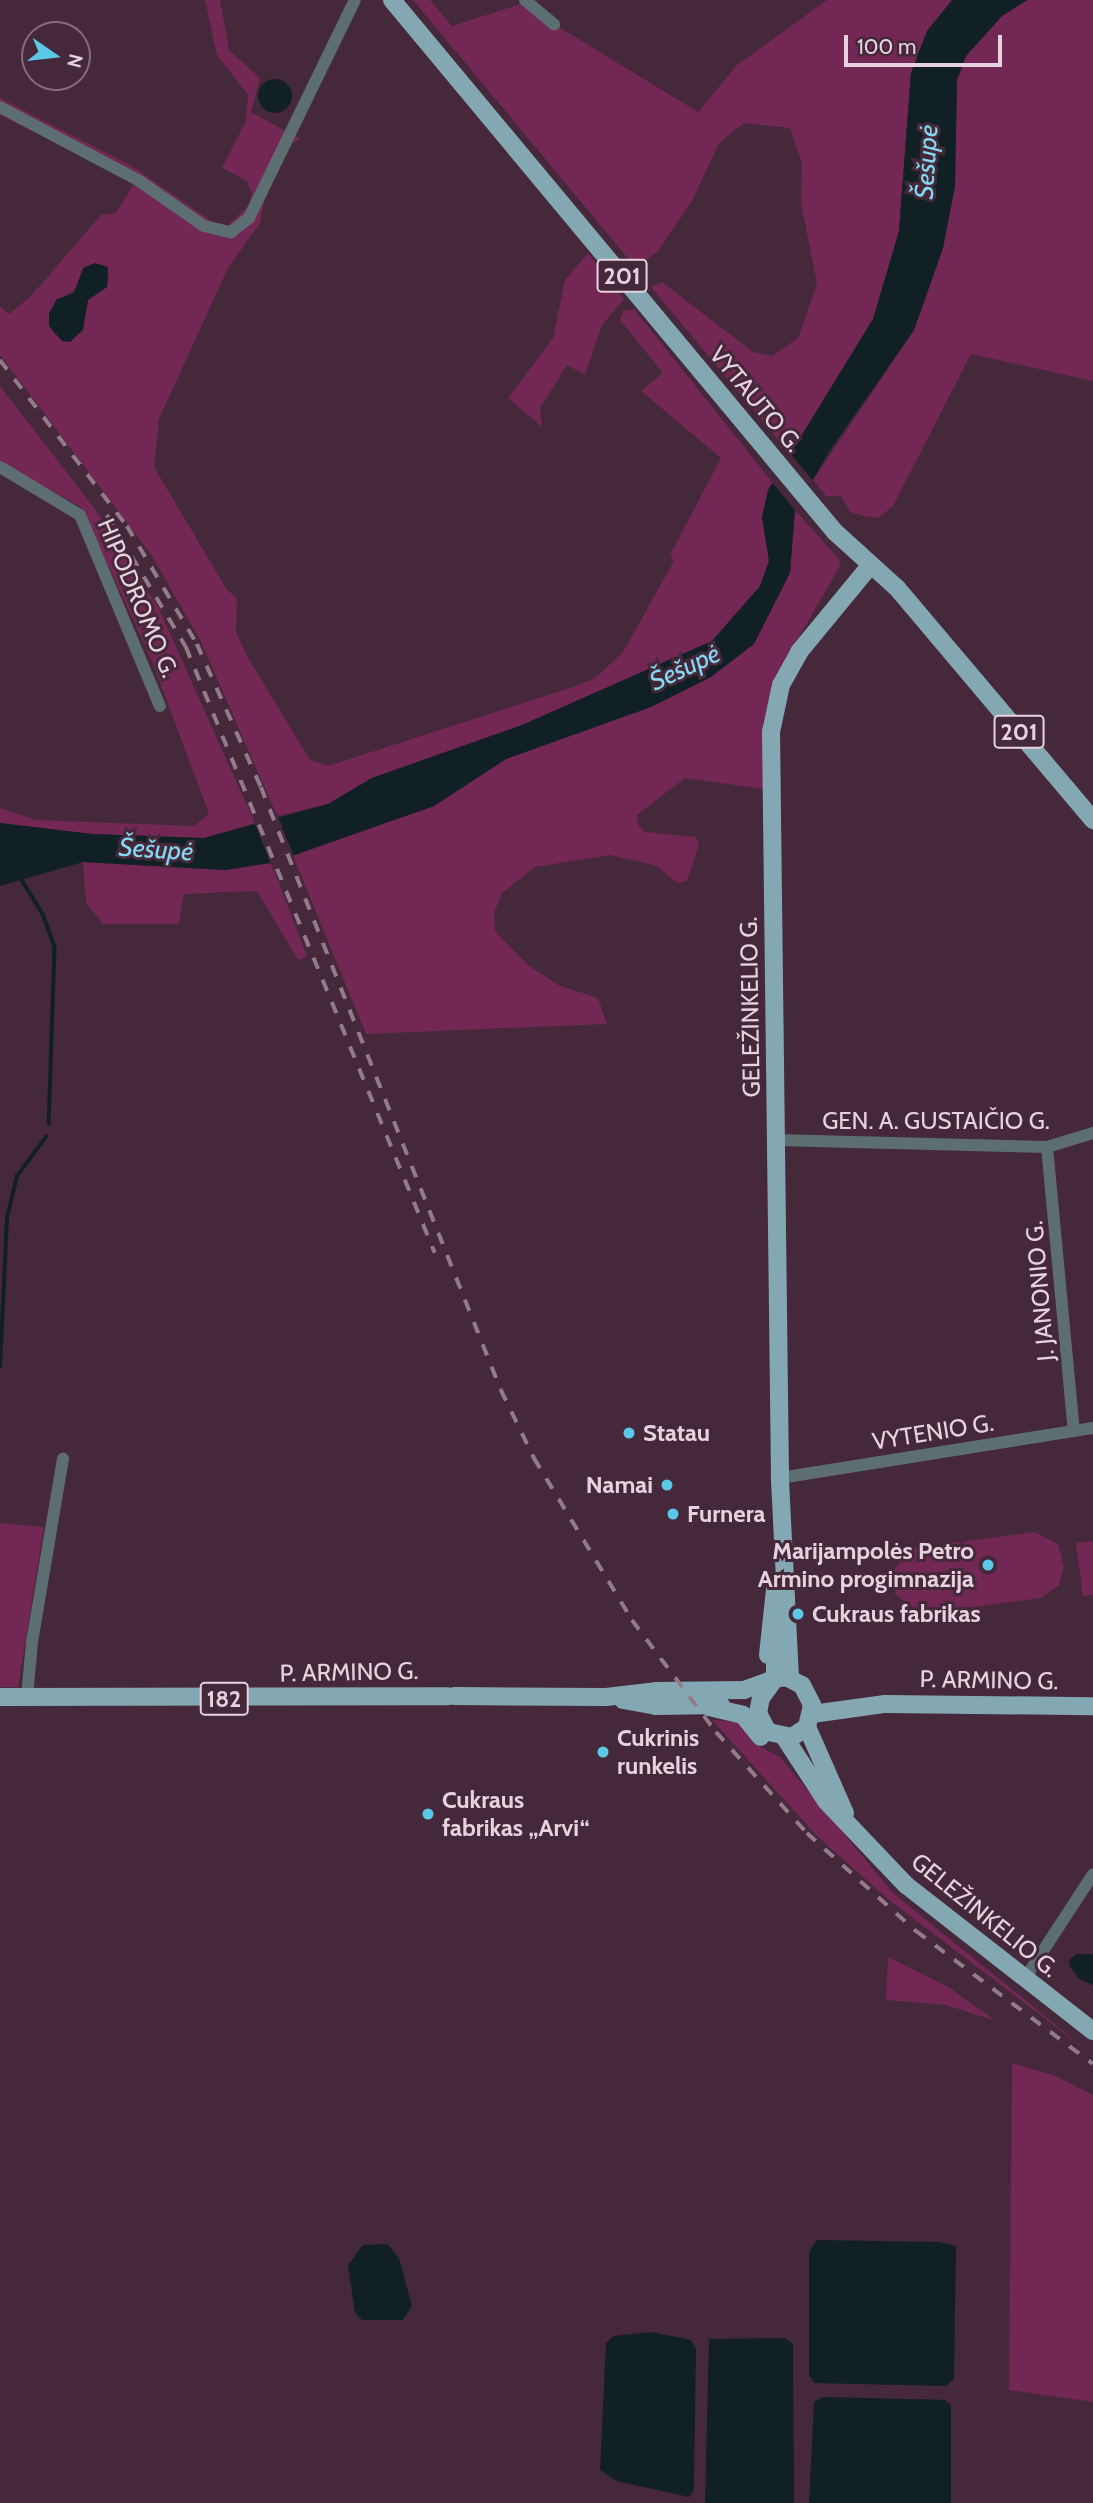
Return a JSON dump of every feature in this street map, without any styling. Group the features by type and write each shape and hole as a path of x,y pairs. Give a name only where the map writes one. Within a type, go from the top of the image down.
{"main road":[{"name":"VYTAUTO G.","path":"392,0 835,532 897,588 1093,820"},
{"name":"GELEŽINKELIO G.","path":"870,566 799,652 781,685 773,715 780,1478 768,1732 802,1718 831,1799 854,1829 906,1885 1024,1980 1093,2031"},
{"name":"GELEŽINKELIO G.","path":"770,1690 774,1502 780,1478"},
{"name":"P. ARMINO G.","path":"0,1697 606,1697 656,1706 709,1699 751,1689 789,1687 802,1718 885,1704 1093,1706"},
{"name":"P. ARMINO G.","path":"709,1699 737,1706 770,1690"},
{"path":"709,1699 747,1718 762,1739 788,1754 831,1799"}],"street":[{"path":"0,107 138,180 204,226 231,232 249,218 355,0"},
{"path":"525,0 554,24"},
{"name":"HIPODROMO G.","path":"0,467 80,515 160,706"},
{"name":"GEN. A. GUSTAIČIO G.","path":"776,1140 1047,1147 1093,1133"},
{"name":"J. JANONIO G.","path":"1047,1147 1074,1431"},
{"name":"VYTENIO G.","path":"780,1478 1093,1428"},
{"path":"27,1697 32,1642 63,1458"},
{"path":"1024,1980 1093,1874"}],"shaded area":[{"path":"205,0 220,0 229,50 260,78 251,112 300,139 291,144 266,192 260,223 228,268 159,419 154,467 226,588 237,599 236,632 248,658 310,760 328,766 576,686 595,678 623,652 674,561 670,555 721,458 641,391 663,373 620,320 623,311 634,309 773,483 762,517 769,561 760,587 712,641 522,725 372,778 328,804 277,816 201,642 152,556 0,355 0,306 9,314 30,297 101,215 116,213 135,182 0,115 0,98 132,166 217,225 228,225 248,206 252,194 247,181 222,168 246,121 248,95 217,55","holes":["109,272 107,287 88,300 83,329 57,336 49,326 49,313 67,294"]},
{"path":"413,0 430,0 452,26 527,2 554,24 698,112 737,65 827,0 952,0 927,31 911,73 899,231 873,319 791,455 651,287 662,282 753,352 772,356 798,338 817,284 801,203 802,163 790,128 744,123 719,143 692,201 658,251 636,268"},
{"path":"1027,0 1093,0 1093,381 971,354 893,506 878,518 850,512 841,496 826,496 813,480 914,330 943,248 955,186 957,80 966,56 1002,16"},
{"path":"588,253 624,299 602,325 585,375 567,365 540,408 542,427 508,398 553,338 565,280"},
{"path":"0,386 95,509 159,609 255,823 204,838 92,834 0,823 0,808 36,820 194,826 209,814 152,661 81,507 0,462"},
{"path":"795,510 839,559 840,566 784,663 763,731 763,789 685,778 637,815 638,825 645,832 696,837 699,844 687,881 677,883 657,866 610,855 535,867 502,893 494,913 495,931 528,965 558,985 598,998 607,1024 366,1034 293,856 434,806 506,759 651,707 790,573"},
{"path":"83,862 225,870 271,863 307,956 298,960 257,891 184,894 179,924 103,924 86,903"},
{"path":"0,1523 44,1527 18,1687 0,1687"},
{"path":"1035,1532 1058,1544 1064,1567 1059,1585 1041,1598 922,1614 895,1594 895,1568 914,1548"},
{"path":"1093,1541 1093,1595 1083,1596 1076,1543"},
{"path":"712,1720 738,1722 754,1743 780,1757 893,1893 1093,2055 889,1900 818,1837"},
{"path":"888,1957 950,1988 996,2021 946,2005 886,2000"},
{"path":"1012,2063 1056,2076 1093,2095 1093,2402 1009,2390"}],"water":[{"name":"Šešupė","path":"952,0 1027,0 1002,16 966,56 957,80 955,186 943,248 914,330 829,452 795,510 790,573 754,644 711,677 651,707 506,759 434,806 271,863 225,870 83,862 0,886 0,823 92,834 204,838 328,804 372,778 522,725 712,641 760,586 769,561 762,517 768,490 873,319 899,231 911,73 927,31"},
{"path":"275,79 287,84 292,96 287,108 275,113 263,108 258,96 263,84"},
{"path":"95,263 108,267 107,287 88,300 83,330 70,342 62,341 49,326 49,313 57,299 74,293 83,268"},
{"path":"1077,1954 1093,1954 1093,1985 1079,1979 1070,1967 1069,1960"},
{"path":"817,2240 939,2242 956,2246 954,2379 946,2386 814,2383 809,2375 809,2252"},
{"path":"387,2244 399,2258 412,2306 403,2320 362,2320 355,2313 348,2265 363,2245"},
{"path":"651,2332 691,2340 696,2349 694,2490 689,2497 616,2481 600,2470 606,2343 613,2336"},
{"path":"785,2338 793,2344 794,2503 705,2503 709,2339"},
{"path":"823,2397 945,2400 951,2405 951,2503 809,2503 814,2402"}],"pier":[{"path":"789,452 815,483 798,514 770,480"},
{"path":"276,812 295,859 272,867 253,819"}],"waterway":[{"path":"20,877 43,914 55,947 49,1124"},
{"path":"0,1367 7,1218 17,1176 46,1137"}],"railway":[{"path":"0,360 127,526 197,644 261,787 501,1390 534,1458 632,1620 716,1732 807,1833 916,1931 1093,2064"},
{"path":"107,515 186,647 435,1253"}],"place":[{"name":"Statau","path":"629,1433"},
{"name":"Namai","path":"667,1485"},
{"name":"Furnera","path":"673,1514"},
{"name":"Marijampolės Petro Armino progimnazija","path":"988,1565"},
{"name":"Cukraus fabrikas","path":"798,1614"},
{"name":"Cukrinis runkelis","path":"603,1752"},
{"name":"Cukraus fabrikas „Arvi“","path":"428,1814"}]}
